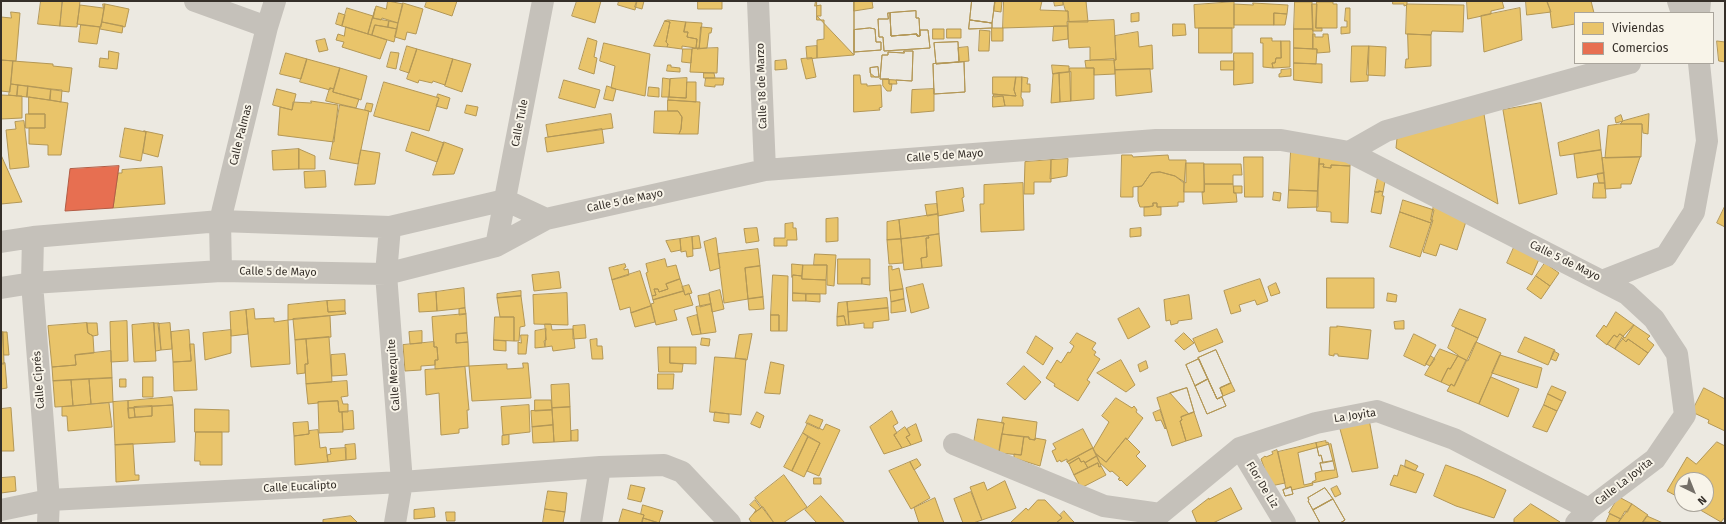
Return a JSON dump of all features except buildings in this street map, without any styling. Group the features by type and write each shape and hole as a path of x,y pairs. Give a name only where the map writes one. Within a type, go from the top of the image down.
{"street":[{"path":"195,1 267,27"},
{"name":"Calle Palmas","path":"220,271 220,221 267,27 275,1"},
{"name":"Calle Tule","path":"496,246 543,1"},
{"name":"Calle 18 de Marzo","path":"758,1 766,170"},
{"path":"1678,1 1682,12"},
{"path":"1699,12 1700,1"},
{"path":"1349,152 1386,131 1626,64"},
{"name":"Calle 5 de Mayo","path":"1,288 32,283 220,271 386,274 496,246 546,219 766,170 1156,140 1281,140 1349,152 1602,281 1666,256 1694,212 1707,141 1699,64"},
{"path":"1,242 33,237 220,221 390,227 505,200 546,219"},
{"name":"Calle Mezquite","path":"390,227 386,274 402,482 395,523"},
{"name":"Calle Ciprés","path":"33,237 32,283 49,500 48,523"},
{"name":"Calle La Joyita","path":"1583,516 1656,459 1685,415 1677,354 1654,319 1627,294 1602,281"},
{"name":"La Joyita","path":"1161,518 1240,448 1316,423 1377,410 1454,439 1583,516"},
{"path":"954,444 1104,506 1161,518"},
{"name":"Flor De Liz","path":"1240,448 1284,523"},
{"name":"Calle Eucalipto","path":"1,510 49,500 402,482 600,467 664,465 682,472 730,523"},
{"path":"590,523 600,467"}]}
